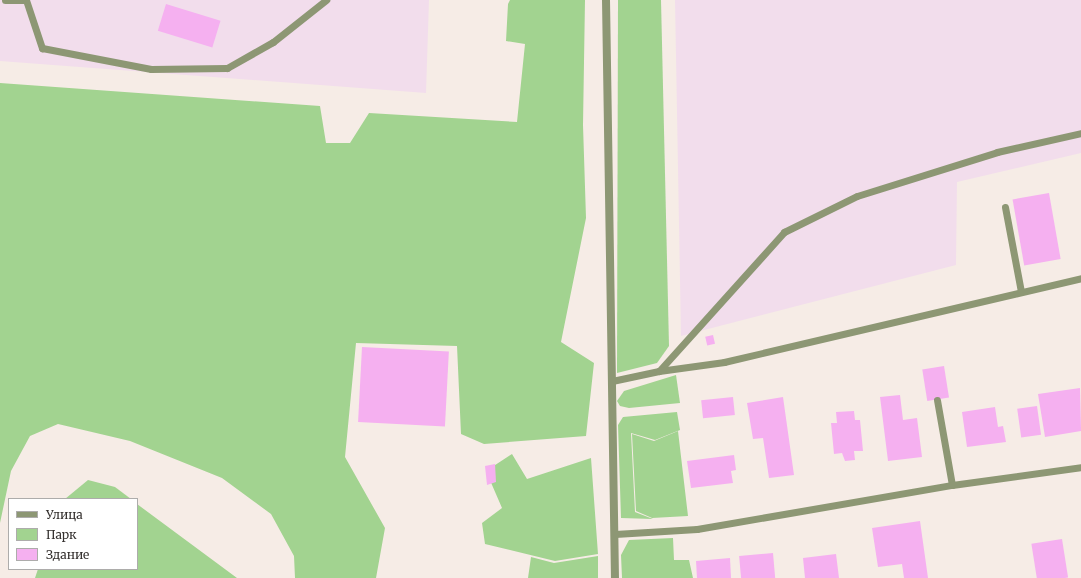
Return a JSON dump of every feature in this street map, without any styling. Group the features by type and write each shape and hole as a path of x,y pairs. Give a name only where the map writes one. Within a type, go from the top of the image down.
{"street":[{"path":"606,0 615,578"}],"lane":[{"path":"5,0 26,0 42,48 151,69 228,68 273,42 326,0"},
{"path":"659,371 784,232 857,196 997,152 1081,133"},
{"path":"1005,207 1021,292"},
{"path":"612,381 659,371 724,362 1081,278"},
{"path":"937,400 952,485"},
{"path":"615,534 697,529 952,485 1081,467"}],"shaded area":[{"path":"0,0 429,0 426,93 0,61"},
{"path":"675,0 1081,0 1081,153 957,182 956,265 681,336"}],"green space":[{"path":"510,0 585,0 583,125 586,218 561,342 594,363 586,436 484,444 461,434 457,346 356,343 345,457 385,528 376,578 295,578 294,556 271,514 222,478 130,441 58,424 30,436 11,471 0,523 0,83 320,106 326,143 350,143 369,113 517,122 525,44 506,41 508,4"},
{"path":"618,0 661,0 669,346 657,363 617,373"},
{"path":"676,375 680,403 629,408 620,406 617,401 624,391"},
{"path":"677,412 680,430 655,440 631,433 635,512 653,519 621,518 618,425 623,417"},
{"path":"678,431 688,516 652,518 636,511 632,434 654,441"},
{"path":"512,454 527,479 591,458 598,554 555,561 485,544 482,523 502,508 486,471"},
{"path":"88,480 115,487 130,498 66,498"},
{"path":"138,505 237,578 35,578 38,570 138,570"},
{"path":"673,538 674,560 689,560 693,578 622,578 621,555 629,540"},
{"path":"598,556 598,578 528,578 531,557 554,563"}],"building":[{"path":"166,4 221,21 212,47 158,31"},
{"path":"1049,193 1061,259 1024,265 1013,199"},
{"path":"713,335 715,344 707,346 705,337"},
{"path":"362,347 449,352 445,426 358,422"},
{"path":"944,366 949,398 927,401 922,369"},
{"path":"1080,388 1081,431 1045,437 1038,394"},
{"path":"900,395 903,420 917,418 922,457 888,461 880,397"},
{"path":"733,397 735,415 703,418 701,400"},
{"path":"783,397 794,475 769,478 763,438 753,439 747,403"},
{"path":"1037,406 1041,435 1021,438 1017,409"},
{"path":"995,407 998,427 1003,426 1006,442 967,447 962,412"},
{"path":"854,411 855,420 860,420 863,451 854,451 855,460 845,461 842,453 834,454 831,423 837,423 836,412"},
{"path":"734,455 736,470 731,471 733,483 691,488 687,461"},
{"path":"495,464 496,482 487,485 485,466"},
{"path":"920,521 928,578 904,578 902,564 878,567 872,528"},
{"path":"1062,539 1068,578 1037,578 1031,544"},
{"path":"773,553 775,578 741,578 739,556"},
{"path":"836,554 839,578 805,578 803,558"},
{"path":"730,558 731,578 697,578 696,561"}]}
